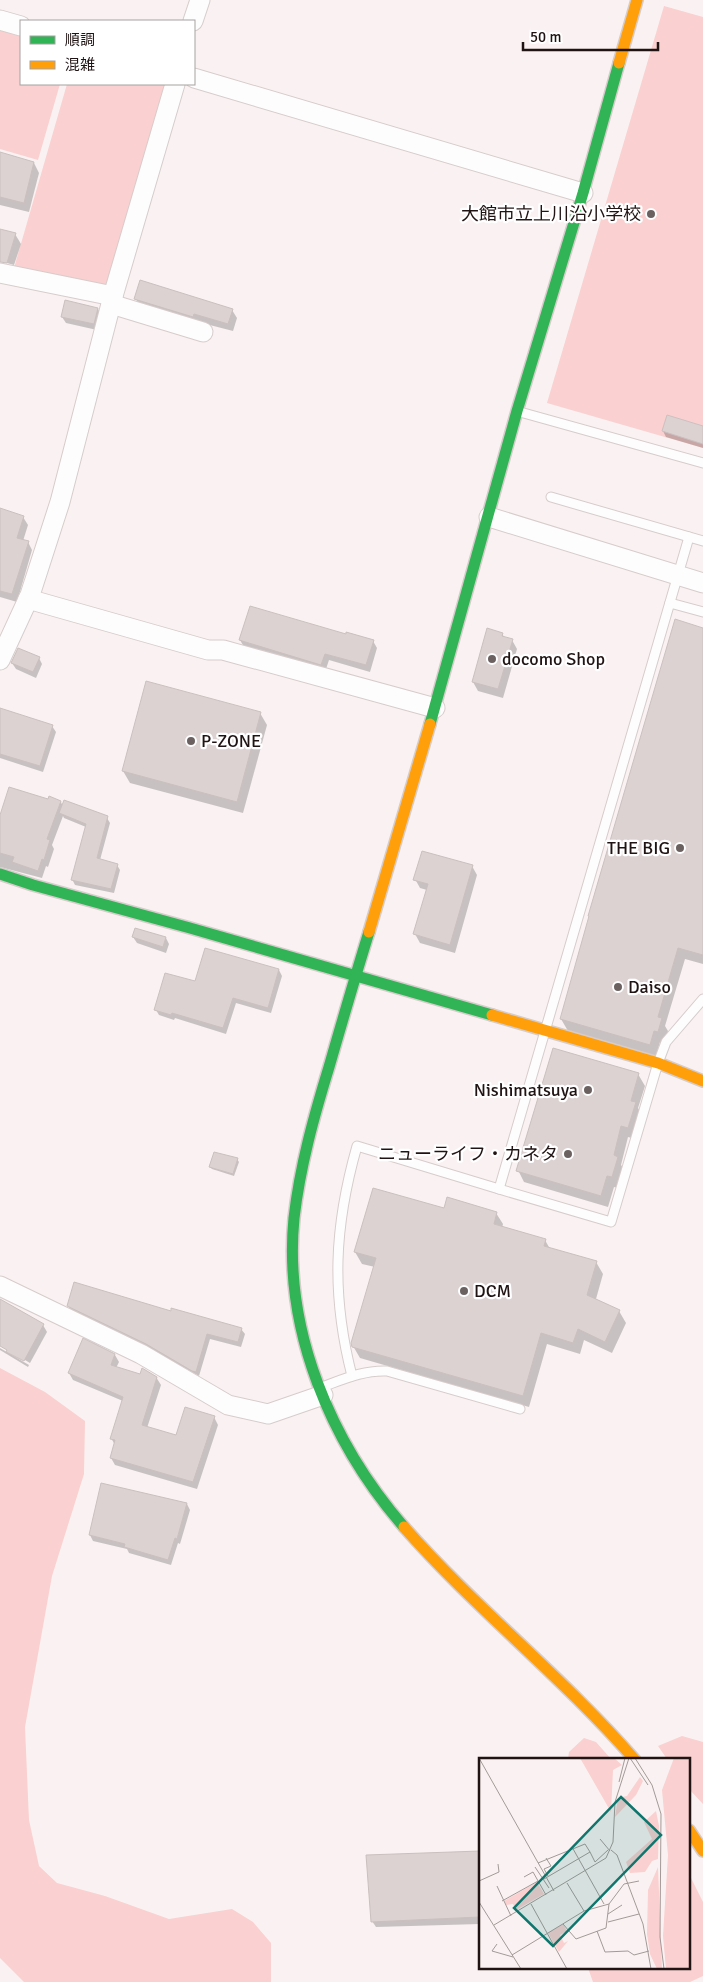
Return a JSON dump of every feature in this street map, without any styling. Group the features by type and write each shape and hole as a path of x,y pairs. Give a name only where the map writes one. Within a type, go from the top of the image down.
{"street":[{"path":"193,20 200,0"},
{"path":"633,1758 594,1714 439,1564 395,1516 360,1469 334,1422 321,1392 300,1312 293,1258 301,1171 305,1155 435,708 517,411 583,193 638,0"},
{"path":"0,20 20,26"},
{"path":"195,78 583,193"},
{"path":"0,660 28,599 60,502 112,300 174,85"},
{"path":"0,273 112,300 203,332"},
{"path":"489,517 703,583"},
{"path":"28,599 208,650 223,650 435,708"},
{"path":"0,874 658,1063 703,1081"},
{"path":"0,1286 141,1354 228,1405 268,1414 321,1392"},
{"path":"690,1832 703,1851"}],"lane":[{"path":"517,411 703,463"},
{"path":"551,498 703,541"},
{"path":"499,1189 689,537"},
{"path":"670,603 703,612"},
{"path":"352,1376 345,1348 340,1311 337,1261 342,1208 357,1146 611,1222 658,1063 666,1042 703,998"},
{"path":"321,1392 352,1376 374,1370 387,1371 520,1409"}],"shaded area":[{"name":"大館市立上川沿小学校","path":"664,6 703,17 703,448 547,403"},
{"path":"0,28 20,36 20,85 60,85 38,160 0,149"},
{"path":"67,85 168,85 109,290 14,268"},
{"path":"0,1368 45,1392 85,1421 84,1474 52,1576 25,1727 29,1820 39,1866 57,1883 105,1896 169,1919 232,1909 253,1922 271,1943 271,1982 24,1982 0,1958"},
{"path":"682,1736 703,1742 703,1804 690,1790 690,1758 666,1758 658,1746"},
{"path":"584,1738 596,1742 610,1758 568,1758 569,1752"},
{"path":"690,1876 703,1902 703,1976 690,1982 593,1982 589,1970 690,1970"}],"building":[{"path":"0,152 34,162 24,203 0,197"},
{"path":"0,229 16,233 7,263 0,262"},
{"path":"140,280 233,309 228,324 194,314 193,317 134,299"},
{"path":"65,300 98,308 94,324 61,317"},
{"path":"667,415 703,426 703,444 662,431"},
{"path":"0,508 24,516 17,538 29,541 12,594 0,591"},
{"path":"250,606 346,634 346,632 374,640 366,665 325,654 321,665 239,640"},
{"path":"675,619 703,628 703,955 678,948 658,1017 662,1018 658,1032 654,1031 650,1045 560,1019 588,916"},
{"path":"487,628 503,633 502,636 513,639 498,689 472,682"},
{"path":"18,648 40,657 33,672 11,663"},
{"name":"P-ZONE","path":"146,681 261,712 237,802 122,771"},
{"path":"0,708 53,725 40,766 0,754"},
{"path":"9,787 48,799 49,796 61,801 47,839 50,840 44,860 42,859 38,871 12,862 14,857 0,853 0,815"},
{"path":"64,800 108,816 97,858 118,864 111,889 71,880 86,824 59,813"},
{"path":"422,851 473,865 450,945 413,934 428,884 413,880"},
{"path":"135,928 166,937 163,947 132,937"},
{"path":"205,948 279,969 268,1008 233,998 223,1028 172,1013 171,1015 154,1010 165,973 195,981"},
{"path":"553,1048 639,1073 631,1101 636,1102 628,1128 621,1126 614,1155 618,1157 612,1177 607,1176 601,1196 516,1171"},
{"path":"214,1152 238,1158 233,1174 209,1167"},
{"path":"373,1188 444,1208 447,1197 497,1212 494,1224 546,1239 544,1246 597,1261 587,1295 620,1310 605,1342 578,1329 573,1343 541,1333 523,1396 352,1347 351,1343 376,1258 354,1252"},
{"path":"74,1282 171,1311 171,1308 242,1328 238,1342 207,1334 196,1372 192,1371 146,1344 67,1306"},
{"path":"0,1299 44,1324 24,1361 6,1352 7,1350 0,1346"},
{"path":"83,1338 115,1354 111,1365 140,1374 142,1368 157,1377 142,1425 176,1435 185,1407 215,1416 193,1482 110,1458 115,1440 110,1439 123,1397 68,1373"},
{"path":"101,1483 187,1503 177,1539 175,1538 168,1560 124,1547 125,1544 89,1535"},
{"path":"479,1851 479,1917 371,1922 366,1855"}],"traffic: fast":[{"path":"430,724 517,411 583,193 619,63"},
{"path":"0,874 492,1015"},
{"path":"369,932 308,1141 294,1218 293,1260 296,1302 305,1343 318,1383 334,1422 354,1459 404,1527"}],"traffic: slow":[{"path":"619,63 637,0"},
{"path":"369,932 430,724"},
{"path":"492,1015 658,1063 703,1081"},
{"path":"404,1527 460,1586 579,1700 633,1758"},
{"path":"690,1832 703,1851"}],"place":[{"name":"大館市立上川沿小学校","path":"651,214"},
{"name":"docomo Shop","path":"492,659"},
{"name":"P-ZONE","path":"191,741"},
{"name":"THE BIG","path":"680,848"},
{"name":"Daiso","path":"618,987"},
{"name":"Nishimatsuya","path":"588,1090"},
{"name":"ニューライフ・カネタ","path":"568,1154"},
{"name":"DCM","path":"464,1291"}]}
